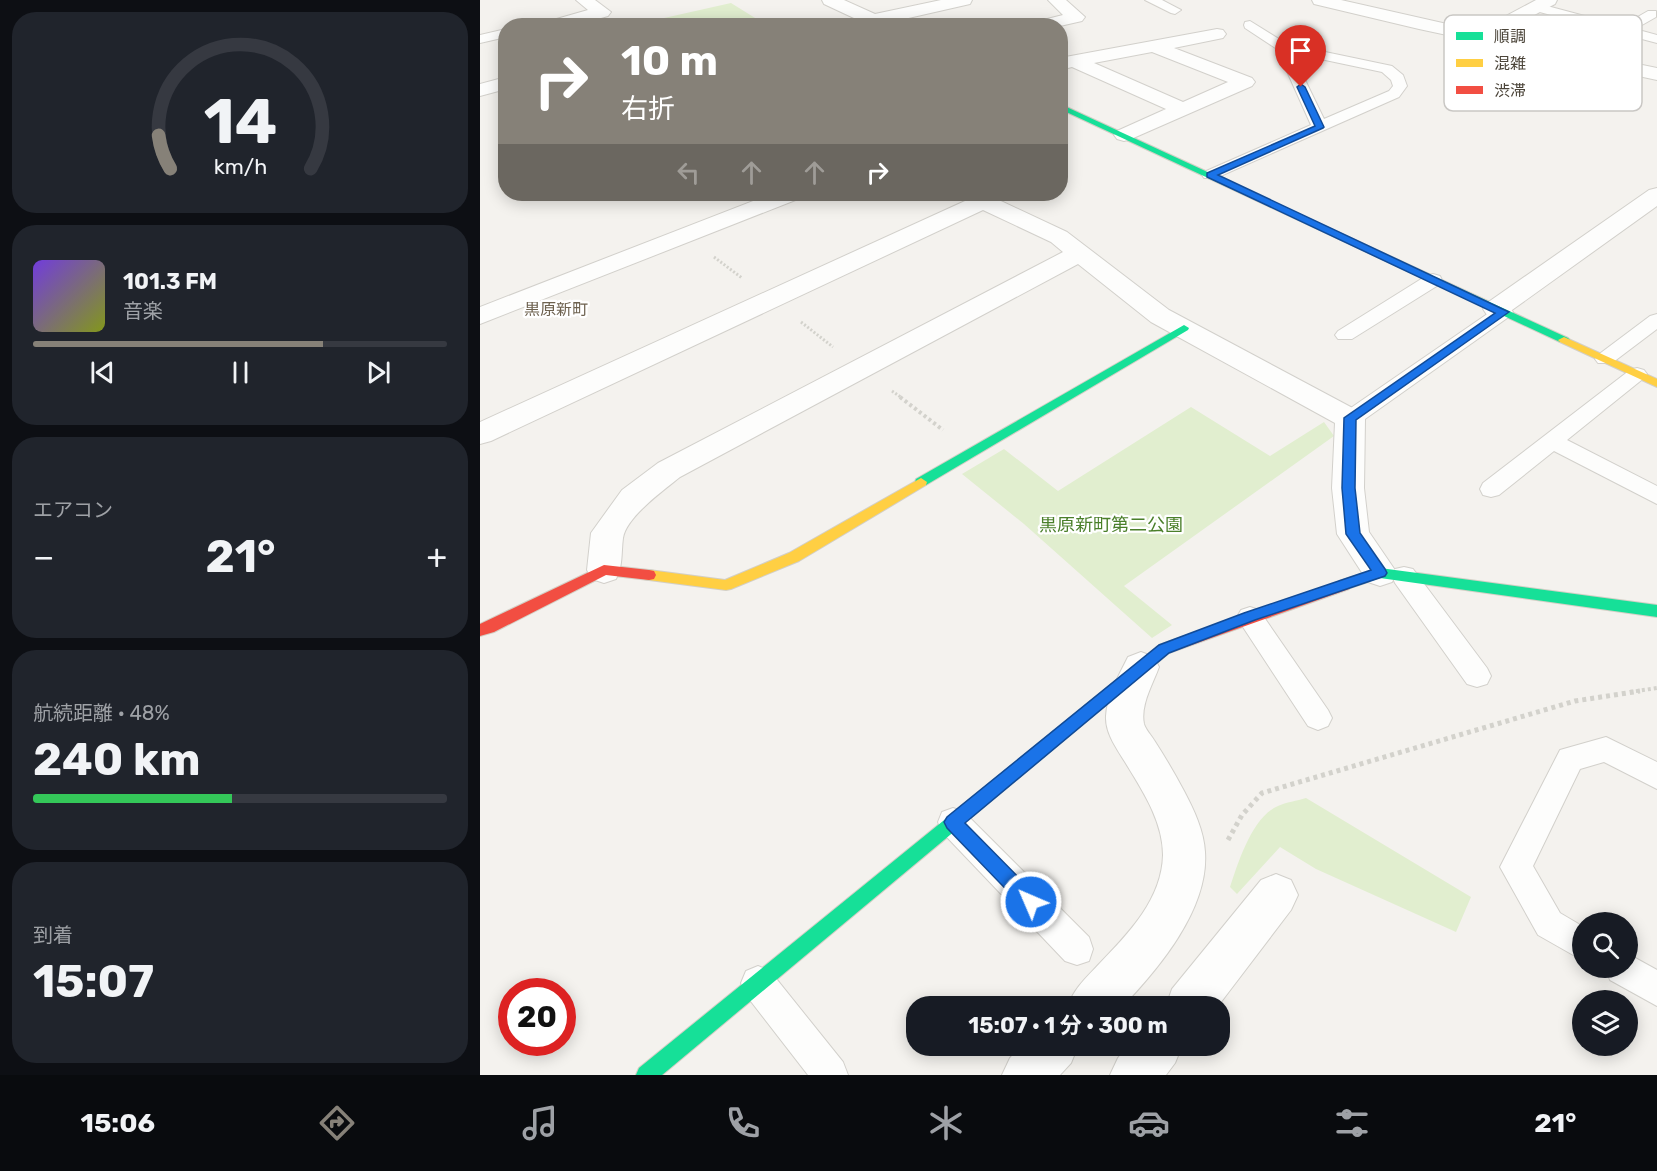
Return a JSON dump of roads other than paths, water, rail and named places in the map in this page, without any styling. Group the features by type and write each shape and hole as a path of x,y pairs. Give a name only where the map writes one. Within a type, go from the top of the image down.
{"street":[{"path":"581,18 602,12 584,0"},
{"path":"830,0 864,18"},
{"path":"894,18 964,0"},
{"path":"1056,0 1076,17 1068,19"},
{"path":"1320,0 1444,28"},
{"path":"1365,12 1392,0"},
{"path":"1521,15 1542,4"},
{"path":"1068,62 1217,34"},
{"path":"1124,135 1245,82 1154,46"},
{"path":"1068,62 1183,109"},
{"path":"1642,71 1657,74"},
{"path":"480,90 498,85"},
{"path":"1068,110 1657,383"},
{"path":"480,316 772,201"},
{"path":"480,434 769,298 930,227 970,201"},
{"path":"984,201 1059,237 1160,316 1350,418 1348,488 1353,534 1392,574"},
{"path":"1499,311 1653,202"},
{"path":"604,570 607,533 633,498 669,470 1080,253"},
{"path":"480,630 489,628 604,570 726,585 794,557 1184,328"},
{"path":"646,1075 1164,649 1250,616 1392,574 1657,611"},
{"path":"1100,996 1146,947 1171,905 1183,868 1183,836 1179,826 1170,805 1125,726 1125,707 1141,667"},
{"path":"1196,996 1276,895"},
{"path":"1027,1075 1045,1056"},
{"path":"1135,1075 1150,1056"}],"lane":[{"path":"1151,0 1174,10"},
{"path":"1542,4 1575,15"},
{"path":"1642,20 1652,14"},
{"path":"1210,175 1394,94 1400,86 1398,78 1387,69 1282,47 1245,26 1267,20"},
{"path":"480,39 498,35"},
{"path":"1642,36 1657,39"},
{"path":"1282,47 1320,127"},
{"path":"1346,335 1433,280"},
{"path":"1350,418 1499,311"},
{"path":"1605,359 1657,320"},
{"path":"1491,489 1637,374"},
{"path":"1552,441 1657,496"},
{"path":"1392,574 1477,675"},
{"path":"1250,616 1318,718"},
{"path":"1572,938 1549,924 1516,867 1570,759 1606,749 1657,776"},
{"path":"953,822 1077,949"},
{"path":"1638,978 1657,989"},
{"path":"758,983 830,1075"}],"district":[{"name":"黒原新町","path":"556,309"}],"park label":[{"name":"黒原新町第二公園","path":"1111,525"}]}
